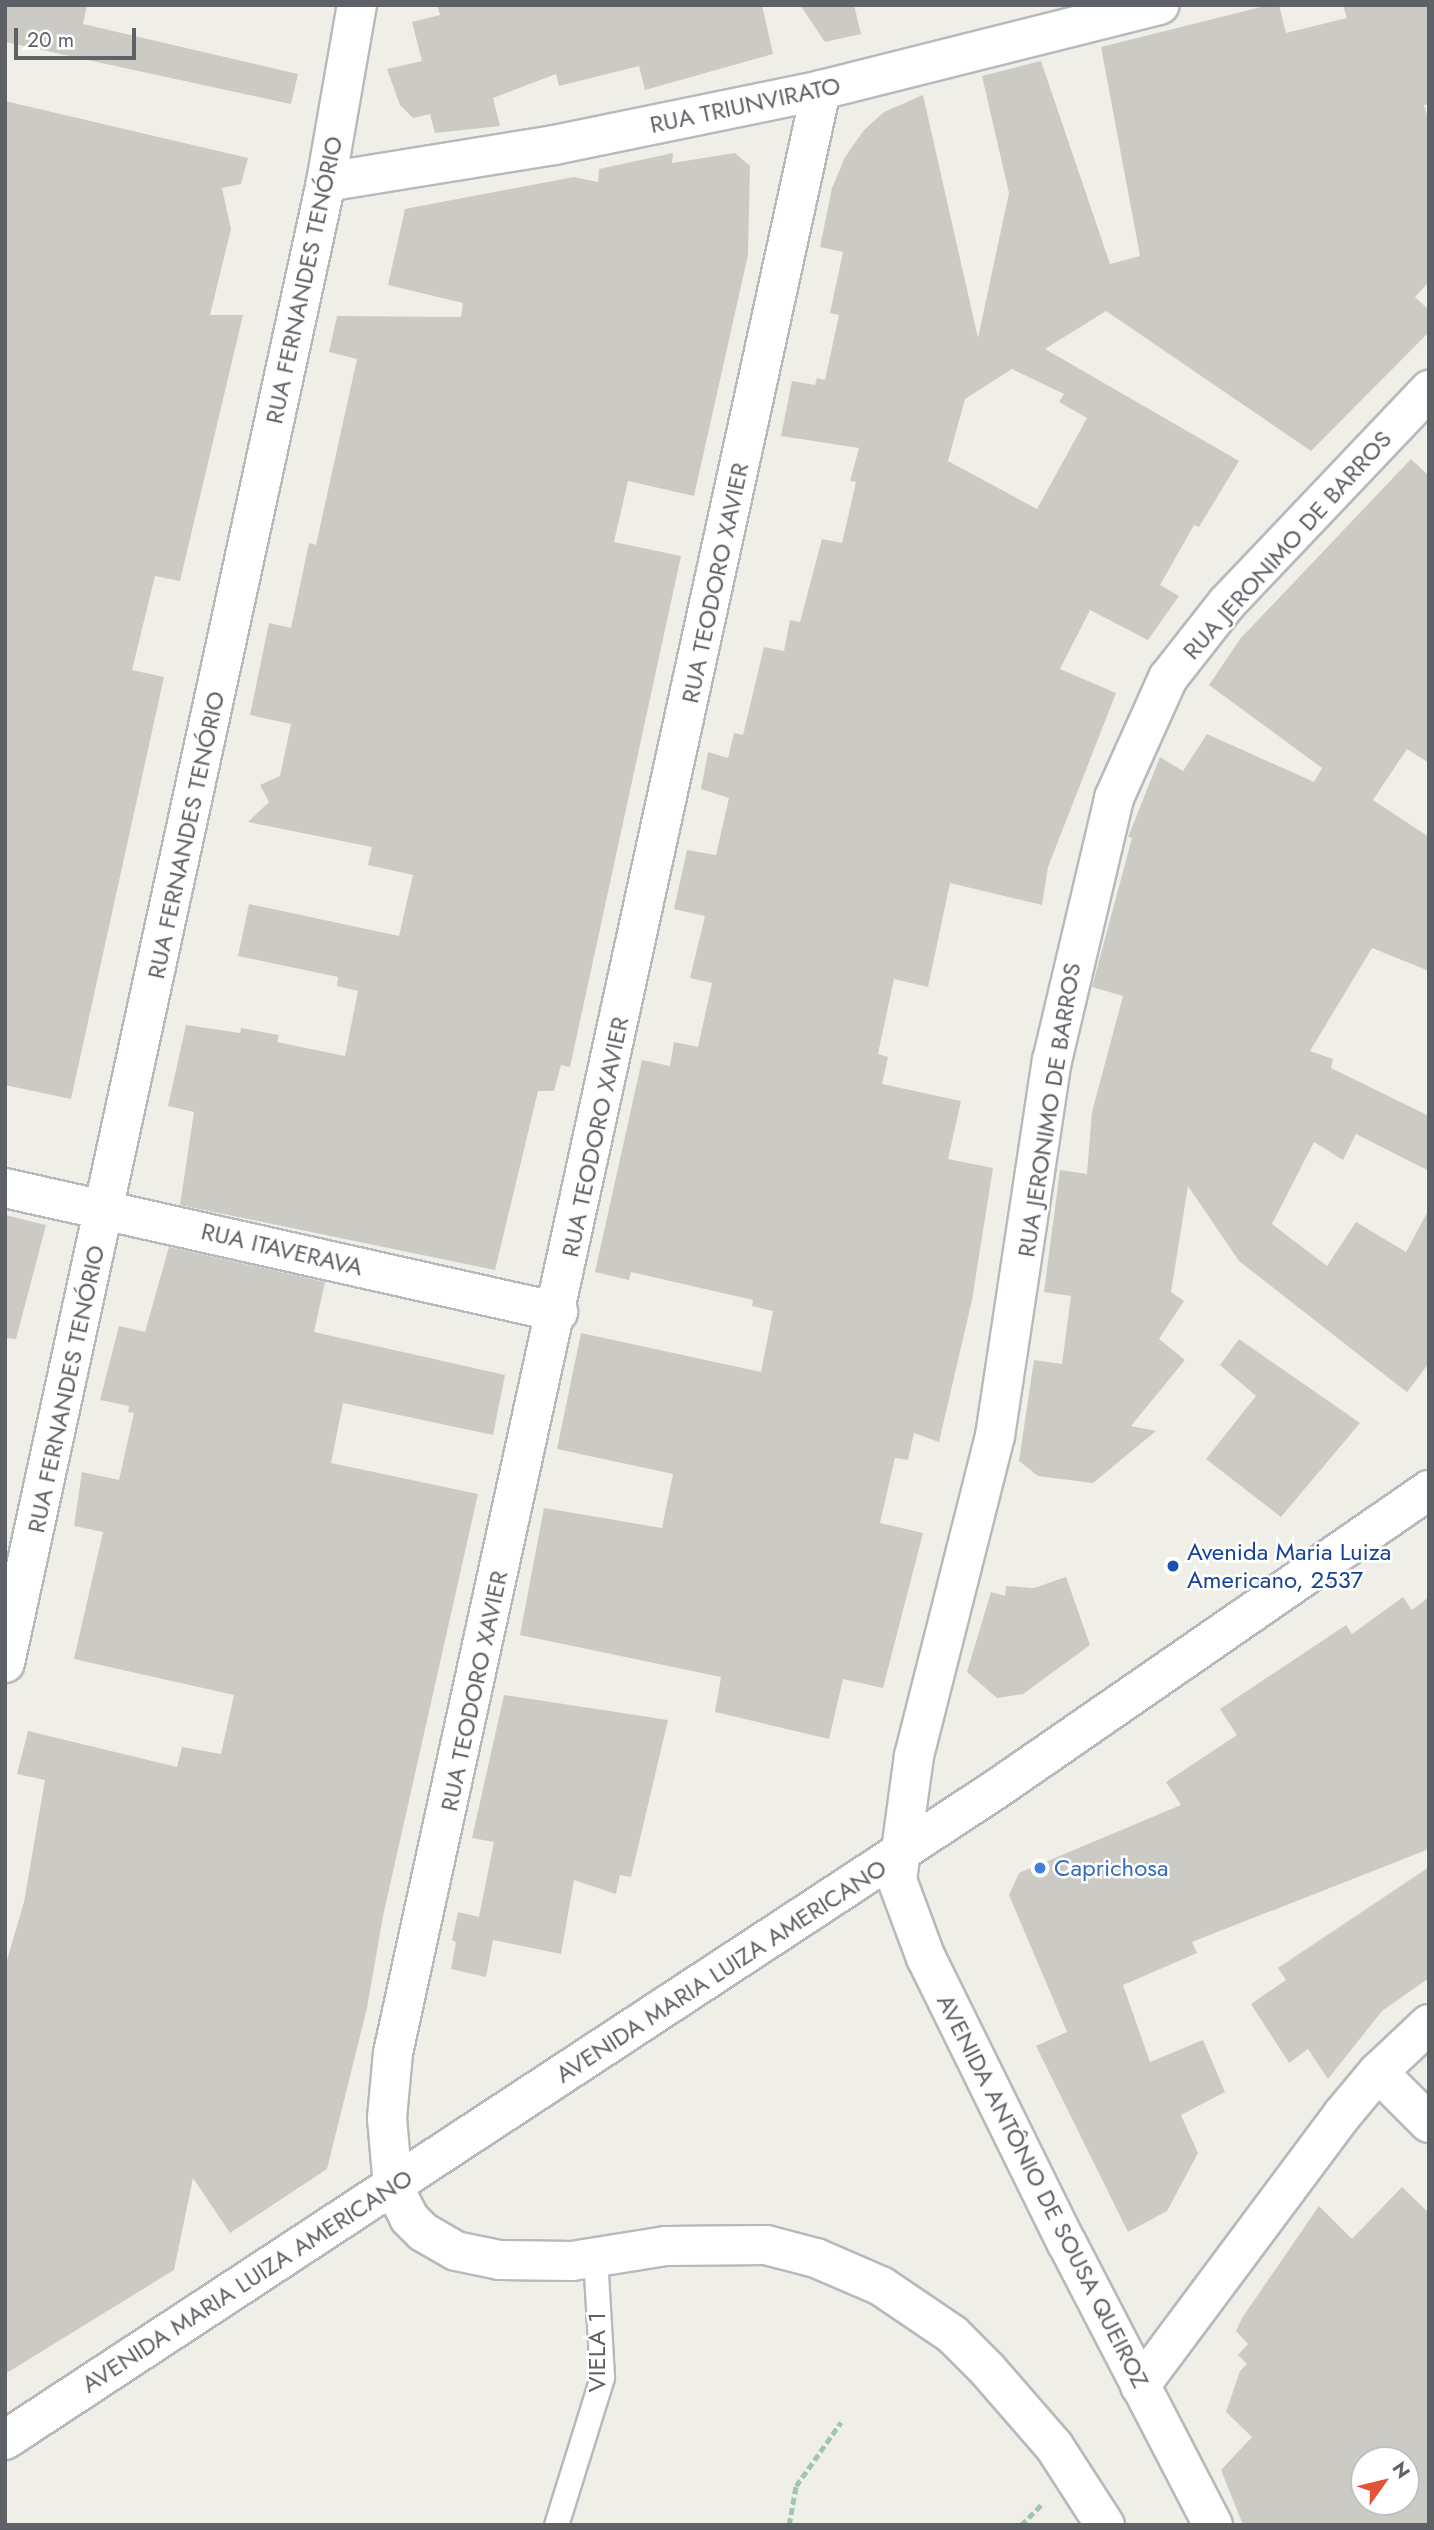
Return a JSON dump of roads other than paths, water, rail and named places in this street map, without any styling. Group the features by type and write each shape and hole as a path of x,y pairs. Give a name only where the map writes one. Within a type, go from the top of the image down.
{"street":[{"name":"RUA FERNANDES TENÓRIO","path":"5,1663 106,1208 326,183 357,5"},
{"name":"RUA TRIUNVIRATO","path":"326,183 554,145 821,90 1160,5"},
{"name":"RUA TEODORO XAVIER","path":"393,2186 387,2118 393,2053 558,1312 821,90"},
{"name":"RUA JERONIMO DE BARROS","path":"904,1851 914,1756 995,1436 1052,1061 1114,798 1168,678 1227,603 1429,390"},
{"name":"RUA ITAVERAVA","path":"5,1188 106,1208 558,1312"},
{"name":"AVENIDA MARIA LUIZA AMERICANO","path":"5,2440 904,1851 1429,1490"},
{"name":"AVENIDA ANTÔNIO DE SOUSA QUEIROZ","path":"904,1851 897,1880 926,1958 1140,2386 1213,2525"},
{"path":"1140,2386 1378,2072 1429,2024"},
{"path":"1378,2072 1429,2123"},
{"path":"393,2186 408,2218 456,2251 500,2260 572,2261 666,2246 766,2245 816,2258 881,2286 952,2334 987,2369 1054,2446 1105,2525"}],"lane":[{"name":"VIELA 1","path":"556,2525 602,2377 595,2257"}],"place":[{"name":"Avenida Maria Luiza Americano, 2537","path":"1173,1566"},
{"name":"Caprichosa","path":"1040,1868"}]}
